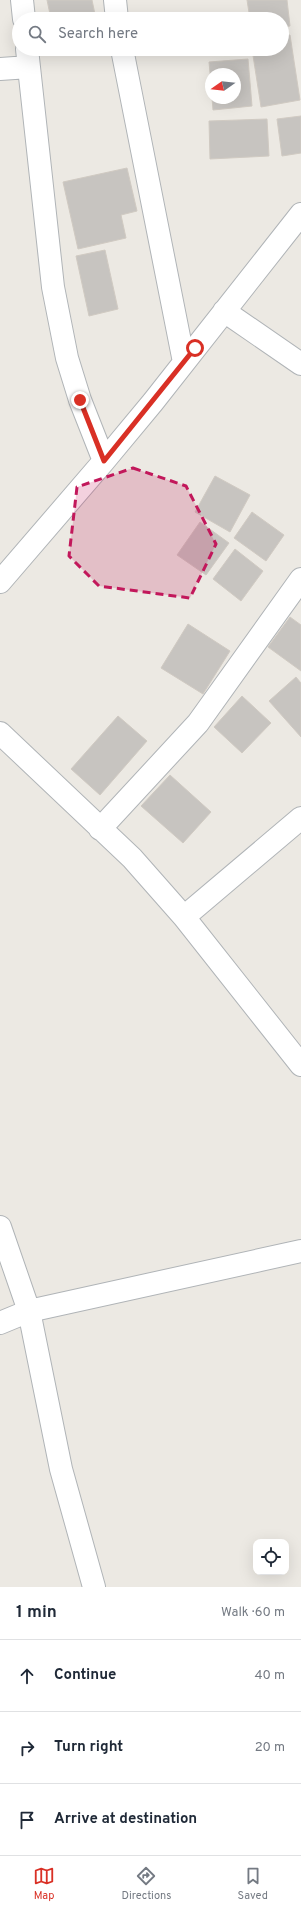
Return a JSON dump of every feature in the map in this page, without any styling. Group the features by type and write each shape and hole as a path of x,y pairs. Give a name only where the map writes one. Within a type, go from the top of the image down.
{"street":[{"path":"22,0 23,12"},
{"path":"115,0 116,12"},
{"path":"123,56 184,362"},
{"path":"0,69 28,58 56,302 67,358 80,400 104,461"},
{"path":"0,582 104,461 301,214"},
{"path":"224,311 301,364"},
{"path":"100,828 198,724 301,579"},
{"path":"0,733 132,858 184,917 298,1056"},
{"path":"184,917 301,818"},
{"path":"0,1227 28,1311 61,1470 94,1587"},
{"path":"0,1323 28,1311 301,1251"}],"highlighted area":[{"path":"133,468 186,486 216,544 190,598 99,586 69,556 77,487"}],"building":[{"path":"47,0 92,0 95,12 50,12"},
{"path":"247,0 287,0 288,12 249,12"},
{"path":"289,35 300,100 261,107 253,56 289,56"},
{"path":"248,59 252,106 213,110 212,104 241,104 241,68 210,68 209,62"},
{"path":"301,116 301,153 282,156 277,119"},
{"path":"267,119 269,156 210,159 209,121"},
{"path":"127,168 137,211 121,215 126,238 78,249 63,182"},
{"path":"105,250 118,309 89,316 76,256"},
{"path":"215,476 250,495 230,532 195,512"},
{"path":"252,512 284,535 266,561 234,538"},
{"path":"200,522 229,543 206,575 177,555"},
{"path":"235,549 263,571 241,601 213,579"},
{"path":"290,617 301,625 301,671 268,647"},
{"path":"188,624 230,651 203,694 161,668"},
{"path":"296,677 301,683 301,737 269,701"},
{"path":"242,696 271,723 242,753 214,727"},
{"path":"118,716 147,741 100,795 71,769"},
{"path":"170,775 211,812 183,843 141,806"}],"route":[{"path":"80,400 104,461 195,348"}]}
